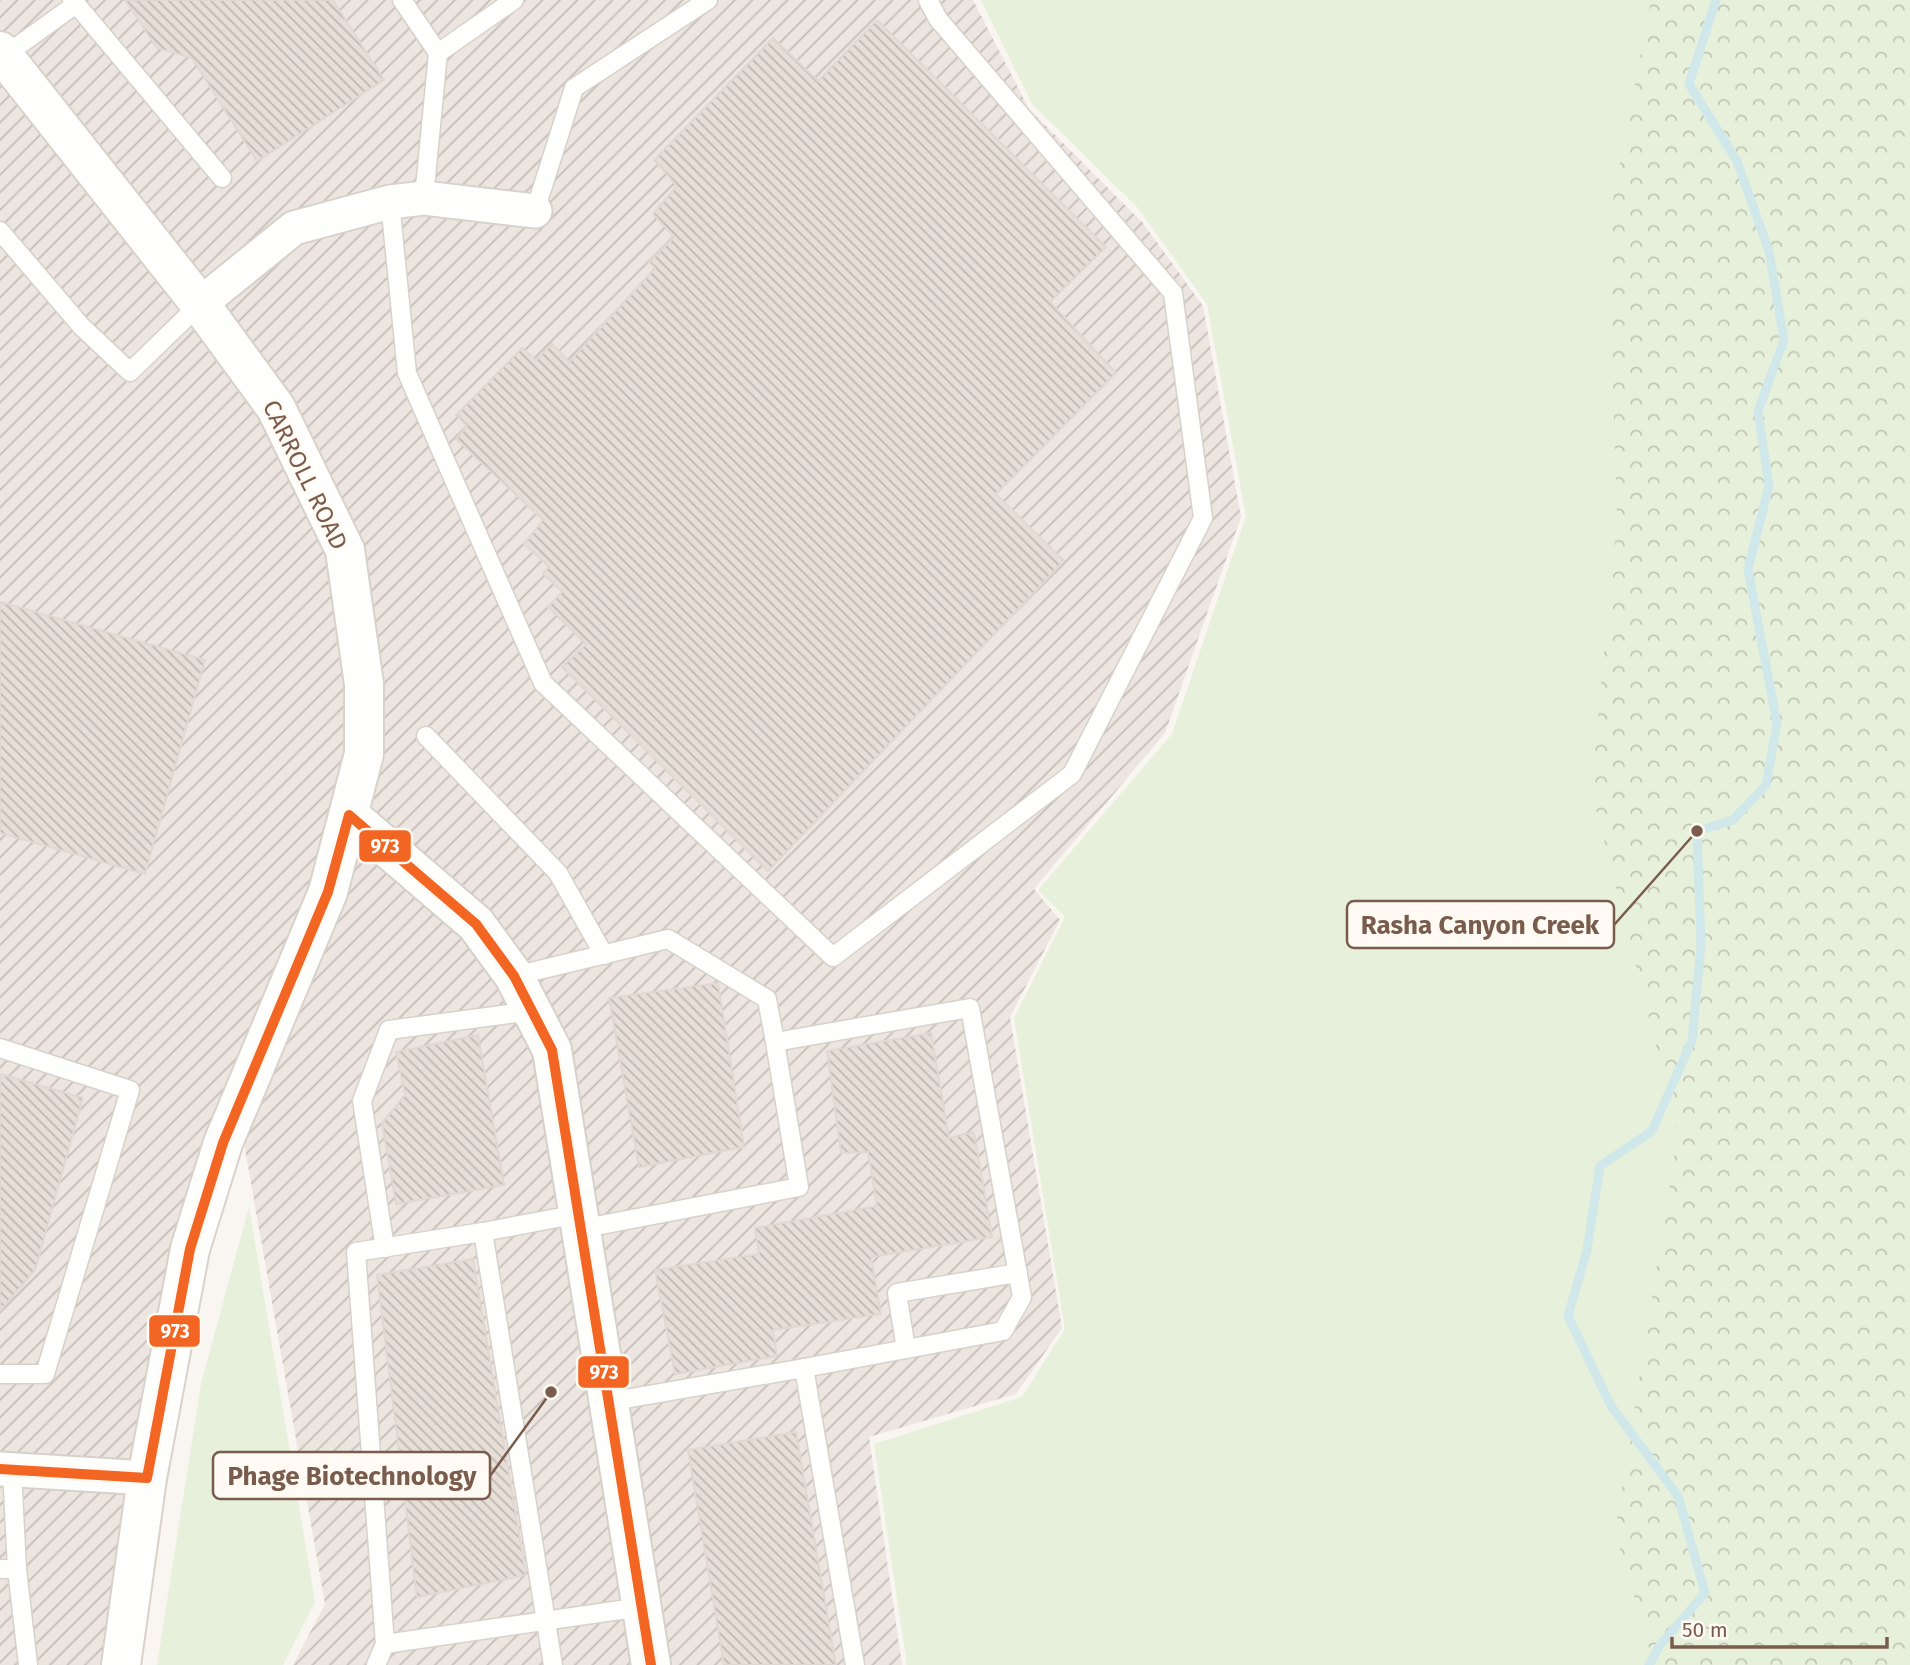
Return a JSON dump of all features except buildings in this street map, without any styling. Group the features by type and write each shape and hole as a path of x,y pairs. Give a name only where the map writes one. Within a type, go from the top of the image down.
{"main road":[{"name":"CARROLL ROAD","path":"2,53 200,304 276,408 345,550 364,684 364,754 328,892 223,1143 190,1249 147,1478 121,1665"},
{"path":"349,815 476,924 514,976 552,1051 651,1665"}],"street":[{"path":"200,304 294,228 390,202 424,198 535,211"},
{"path":"6,1469 147,1478"}],"lane":[{"path":"402,0 438,53 424,198"},
{"path":"438,53 514,0"},
{"path":"535,211 573,88 708,0"},
{"path":"390,202 407,373 543,683 833,957 1072,774 1203,518 1173,293 938,19 928,0"},
{"path":"2,53 74,2 222,178"},
{"path":"0,230 82,327 130,372 200,304"},
{"path":"426,736 558,873 604,955"},
{"path":"376,1665 385,1644 356,1252 579,1222 799,1187 767,999 668,939 514,976"},
{"path":"608,1402 1003,1331 1022,1297 970,1008 775,1042"},
{"path":"385,1248 362,1101 388,1030 532,1011"},
{"path":"0,1048 130,1090 46,1374 0,1374"},
{"path":"483,1233 553,1665"},
{"path":"905,1349 897,1293 1018,1273"},
{"path":"804,1368 855,1665"},
{"path":"6,1469 9,1569 28,1665"},
{"path":"385,1644 641,1607"}],"shaded area":[{"path":"0,0 973,0 1029,109 1143,223 1203,306 1241,517 1165,733 1034,889 1060,920 1010,1017 1062,1328 1016,1394 869,1437 902,1665 293,1665 325,1604 232,1075 113,1665 0,1665"}],"green space":[{"path":"981,0 1910,0 1910,1665 907,1665 874,1444 1022,1397 1065,1329 1014,1018 1065,917 1038,890 1172,734 1246,516 1207,304 1137,207 1032,104"},
{"path":"1651,0 1910,0 1910,1665 1654,1665 1615,1532 1678,1132 1591,789 1617,518 1608,227"},
{"path":"249,1207 315,1602 283,1665 157,1665 201,1384"}],"waterway":[{"path":"1649,1665 1660,1645 1705,1593 1678,1496 1611,1406 1568,1316 1587,1250 1600,1166 1652,1131 1692,1040 1701,945 1697,831 1733,820 1766,785 1777,724 1748,569 1769,486 1758,411 1784,340 1769,251 1737,161 1689,84 1716,0"}],"transit line":[{"name":"973","path":"0,1469 147,1478 190,1249 223,1143 328,892 349,815 476,924 514,976 552,1050 651,1665"}],"place":[{"name":"Rasha Canyon Creek","path":"1697,831"},
{"name":"Phage Biotechnology","path":"551,1392"}]}
